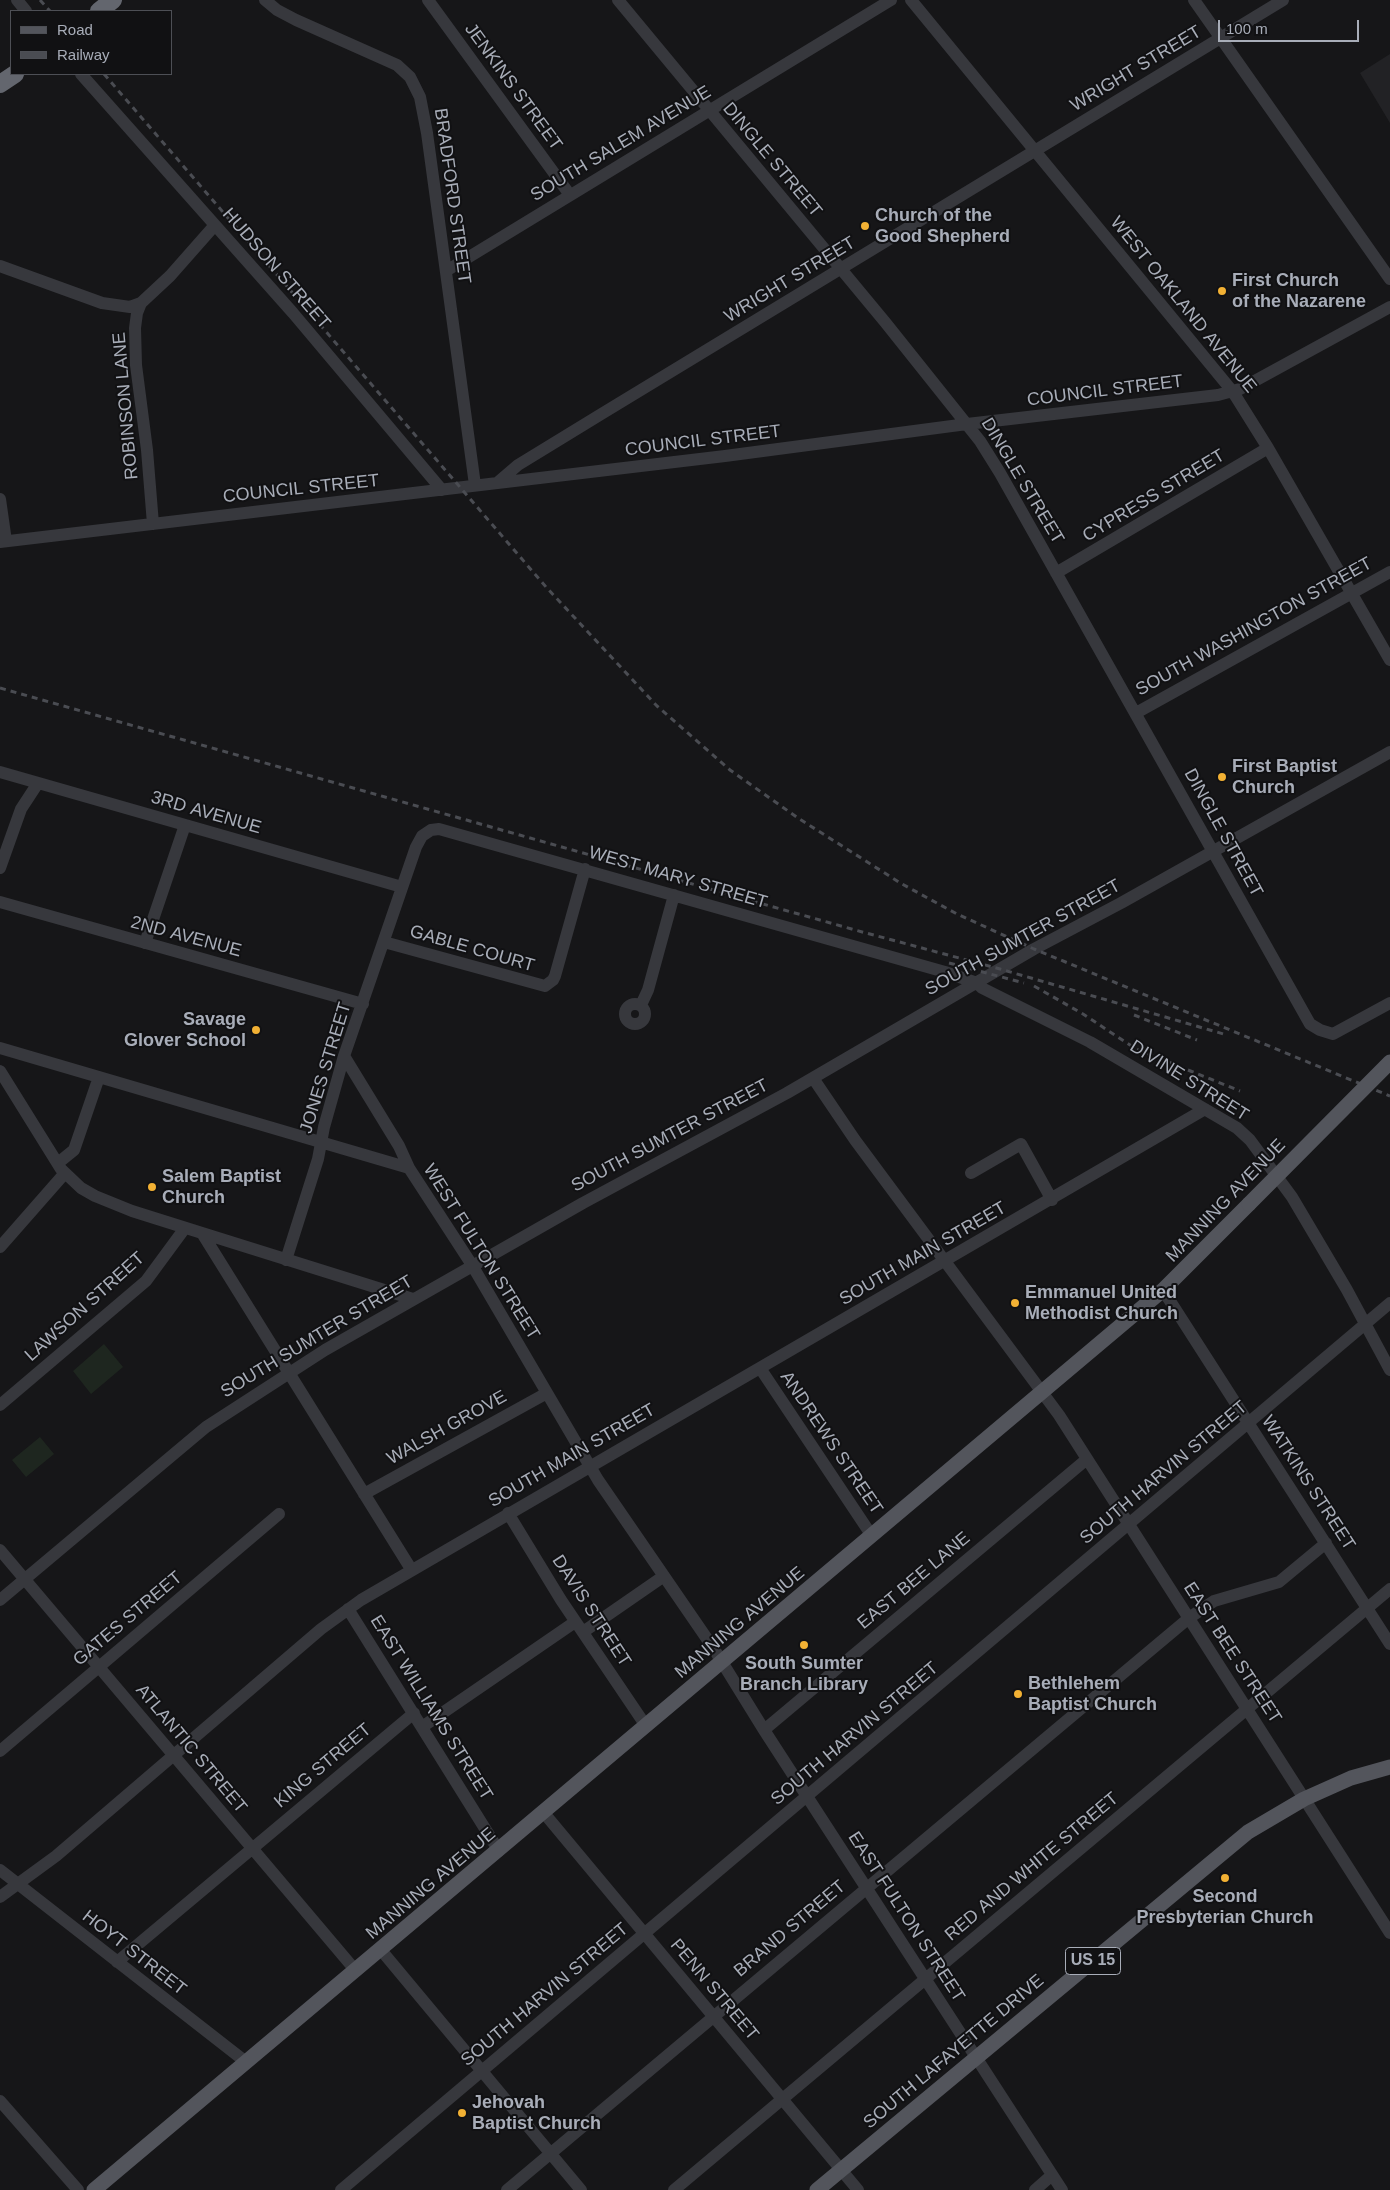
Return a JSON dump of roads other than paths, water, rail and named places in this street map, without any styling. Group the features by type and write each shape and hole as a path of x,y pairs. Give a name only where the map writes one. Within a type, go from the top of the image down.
{"highway":[{"path":"100,10 112,0"},
{"path":"0,84 14,75"}],"main road":[{"name":"MANNING AVENUE","path":"94,2190 382,1950 1164,1290 1390,1062"},
{"name":"SOUTH LAFAYETTE DRIVE","path":"817,2190 1248,1832 1304,1799 1350,1778 1390,1767"}],"street":[{"path":"17,0 25,10"},
{"name":"BRADFORD STREET","path":"265,0 296,20 397,65 410,77 420,97 427,133 476,485"},
{"name":"JENKINS STREET","path":"428,0 570,195"},
{"name":"DINGLE STREET","path":"618,0 967,424 1000,473 1310,1024 1320,1030 1333,1034 1390,1004"},
{"name":"SOUTH SALEM AVENUE","path":"446,271 891,0"},
{"name":"WEST OAKLAND AVENUE","path":"911,0 1233,392 1268,448 1390,660"},
{"path":"1194,0 1390,279"},
{"name":"WRIGHT STREET","path":"497,483 526,460 1283,0"},
{"name":"HUDSON STREET","path":"82,75 294,313 442,490"},
{"path":"0,266 102,303 130,307 141,303 170,276 215,225"},
{"name":"ROBINSON LANE","path":"141,303 137,313 134,344 147,450 153,524"},
{"name":"COUNCIL STREET","path":"3,542 744,454 967,424 1233,392 1285,366 1390,307"},
{"name":"CYPRESS STREET","path":"1056,573 1268,448"},
{"path":"0,499 3,542"},
{"name":"SOUTH WASHINGTON STREET","path":"1136,713 1390,572"},
{"name":"SOUTH SUMTER STREET","path":"0,1600 199,1433 288,1372 472,1265 812,1078 1075,926 1214,851 1390,752"},
{"name":"3RD AVENUE","path":"0,772 402,887"},
{"path":"0,868 21,809 38,783"},
{"path":"145,944 185,825"},
{"name":"WEST MARY STREET","path":"402,887 419,840 431,830 438,829 585,869 977,983"},
{"name":"GABLE COURT","path":"384,942 545,986 555,976 585,869"},
{"name":"JONES STREET","path":"286,1260 321,1143 344,1056 402,887"},
{"path":"641,1005 648,990 674,895"},
{"name":"2ND AVENUE","path":"0,902 363,1004"},
{"name":"DIVINE STREET","path":"977,983 982,988 1090,1042 1236,1128 1269,1163 1292,1197 1390,1370"},
{"name":"WEST FULTON STREET","path":"0,1048 409,1168 472,1265 590,1466 722,1662"},
{"path":"344,1056 399,1146 409,1168"},
{"path":"0,1071 62,1168 81,1188 95,1196 185,1228 413,1299"},
{"path":"0,1247 74,1150 99,1077"},
{"name":"EAST BEE STREET","path":"812,1078 855,1140 1044,1393 1390,1933"},
{"name":"SOUTH MAIN STREET","path":"0,1897 86,1831 173,1755 348,1609 411,1569 1205,1110"},
{"path":"971,1173 1021,1144 1052,1200"},
{"name":"LAWSON STREET","path":"0,1405 146,1281 185,1228"},
{"path":"202,1233 411,1569"},
{"name":"WATKINS STREET","path":"1164,1290 1390,1644"},
{"name":"SOUTH HARVIN STREET","path":"341,2190 1390,1304"},
{"name":"ANDREWS STREET","path":"760,1368 872,1536"},
{"name":"WALSH GROVE","path":"364,1494 546,1393"},
{"name":"EAST BEE LANE","path":"764,1730 1087,1459"},
{"name":"DAVIS STREET","path":"508,1513 575,1622 646,1726"},
{"name":"GATES STREET","path":"0,1751 279,1514"},
{"name":"BRAND STREET","path":"507,2190 1189,1618 1214,1601 1279,1582 1326,1543"},
{"name":"ATLANTIC STREET","path":"0,1550 356,1971"},
{"path":"583,1632 664,1576"},
{"name":"RED AND WHITE STREET","path":"674,2190 1390,1589"},
{"name":"EAST WILLIAMS STREET","path":"348,1609 499,1851"},
{"path":"422,1727 575,1622"},
{"name":"EAST FULTON STREET","path":"722,1662 764,1730 1062,2190"},
{"name":"KING STREET","path":"117,1962 414,1712"},
{"name":"PENN STREET","path":"544,1813 858,2190"},
{"name":"HOYT STREET","path":"0,1870 246,2062"},
{"path":"382,1950 581,2190"},
{"path":"0,2101 78,2190"},
{"path":"1034,2190 1052,2175"}],"railway":[{"path":"40,0 49,10"},
{"path":"105,75 546,587 657,706 730,770 798,818 902,884 957,914 1034,949 1390,1096"},
{"path":"0,688 855,930 1000,969 1227,1035"},
{"path":"949,963 1024,983"},
{"path":"1034,986 1083,1014 1136,1049 1240,1091"},
{"path":"1134,1015 1197,1040"}],"place":[{"name":"Church of the Good Shepherd","path":"865,226"},
{"name":"First Church of the Nazarene","path":"1222,291"},
{"name":"First Baptist Church","path":"1222,777"},
{"name":"Savage Glover School","path":"256,1030"},
{"name":"Salem Baptist Church","path":"152,1187"},
{"name":"Emmanuel United Methodist Church","path":"1015,1303"},
{"name":"South Sumter Branch Library","path":"804,1645"},
{"name":"Bethlehem Baptist Church","path":"1018,1694"},
{"name":"Second Presbyterian Church","path":"1225,1878"},
{"name":"Jehovah Baptist Church","path":"462,2113"}]}
